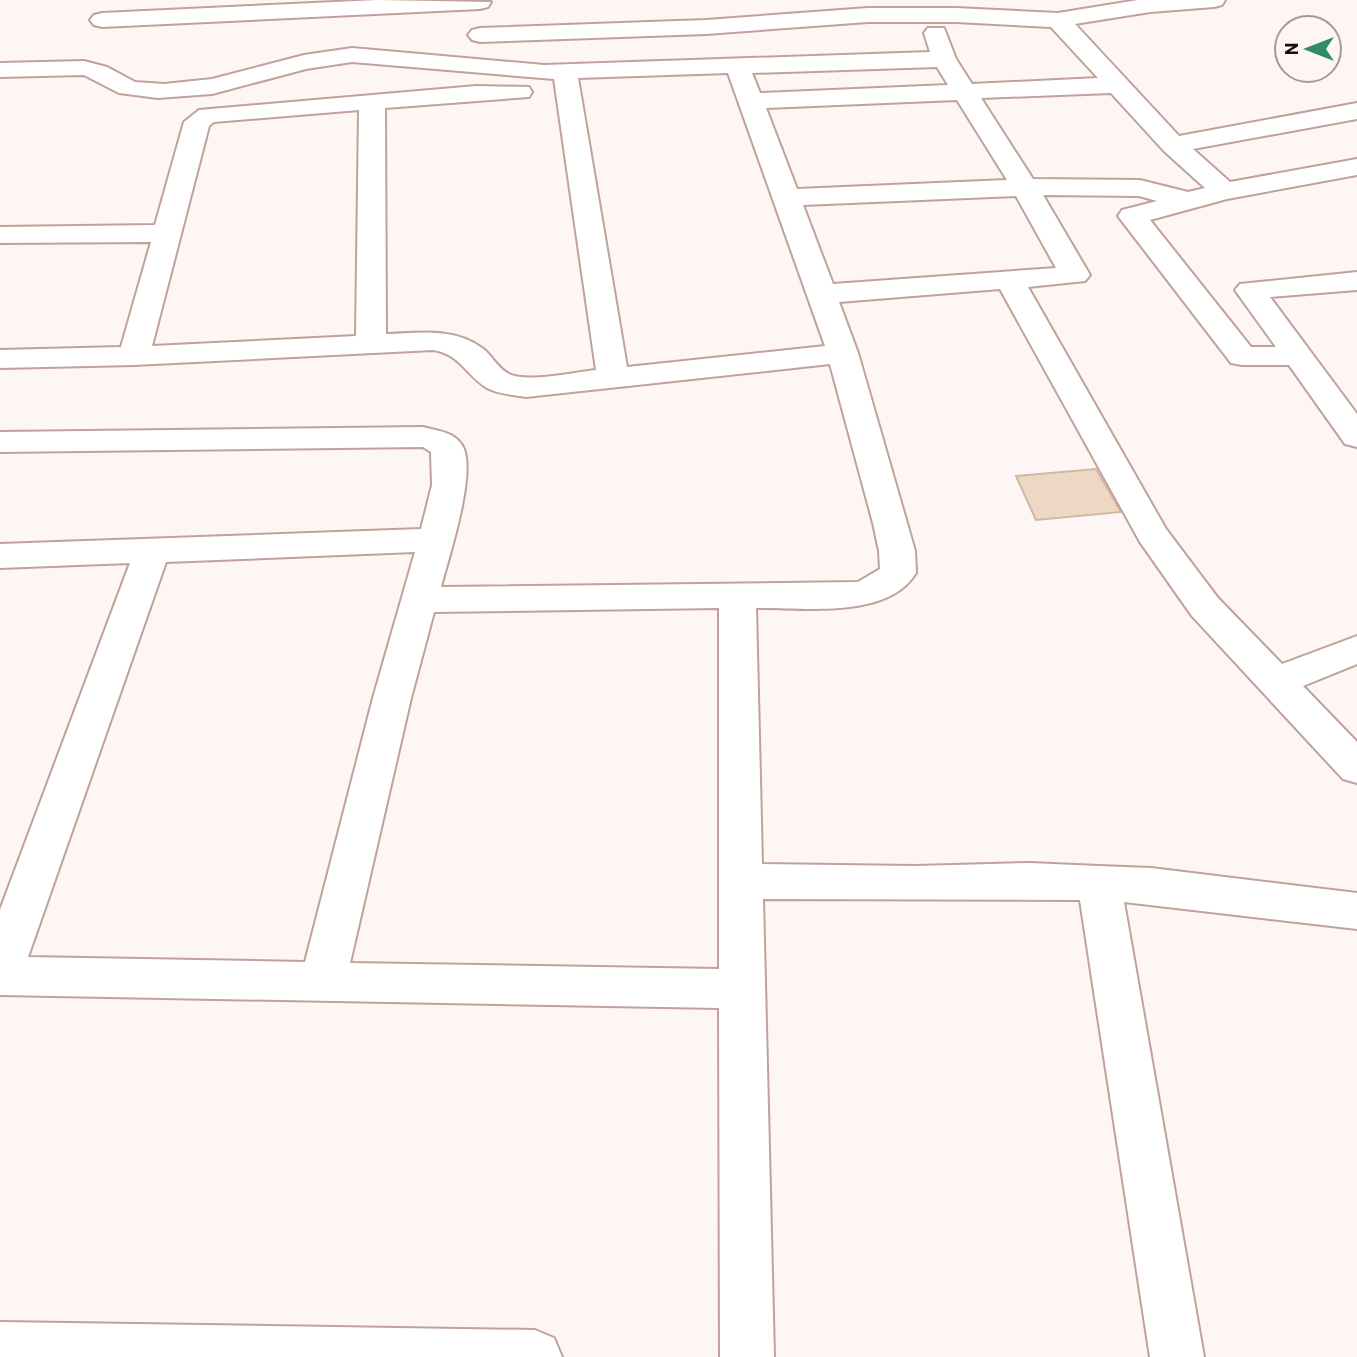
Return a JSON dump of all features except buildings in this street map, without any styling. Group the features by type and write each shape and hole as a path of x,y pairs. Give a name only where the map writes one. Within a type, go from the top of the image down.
{"street":[{"path":"480,35 706,27 866,8 1058,20 1150,5 1214,0"},
{"path":"0,71 102,37 220,6 480,1 478,80"},
{"path":"822,295 1075,275 967,92 944,59 930,14"},
{"path":"1058,20 1173,145 1224,191"},
{"path":"102,37 117,83 166,92 223,85 322,56 352,55 478,80 566,81 737,64 944,59"},
{"path":"421,600 862,594 886,584 898,573 897,551 890,523 843,353 737,64"},
{"path":"134,356 197,122 208,115 372,102 478,80"},
{"path":"566,81 613,379"},
{"path":"751,101 1118,85"},
{"path":"371,344 372,102"},
{"path":"1173,145 1357,111"},
{"path":"1299,356 1242,356 1132,216 1224,191 1357,167"},
{"path":"784,198 1024,186 1140,188 1184,200"},
{"path":"0,235 166,233"},
{"path":"1009,279 1152,534 1205,607 1357,768"},
{"path":"1357,281 1250,290 1357,437"},
{"path":"0,359 134,356 433,341 453,344 472,355 487,373 502,383 526,387 843,353"},
{"path":"0,442 423,437 439,441 448,450 450,466 436,540 392,698 323,982"},
{"path":"0,556 153,548 436,540"},
{"path":"153,548 89,717 0,974 744,989"},
{"path":"737,596 743,881 747,1357"},
{"path":"1276,682 1357,649"},
{"path":"743,881 915,883 1030,880 1099,883 1150,886 1357,911"},
{"path":"1099,883 1177,1357"},
{"path":"0,1349 92,1354 535,1357"}]}
